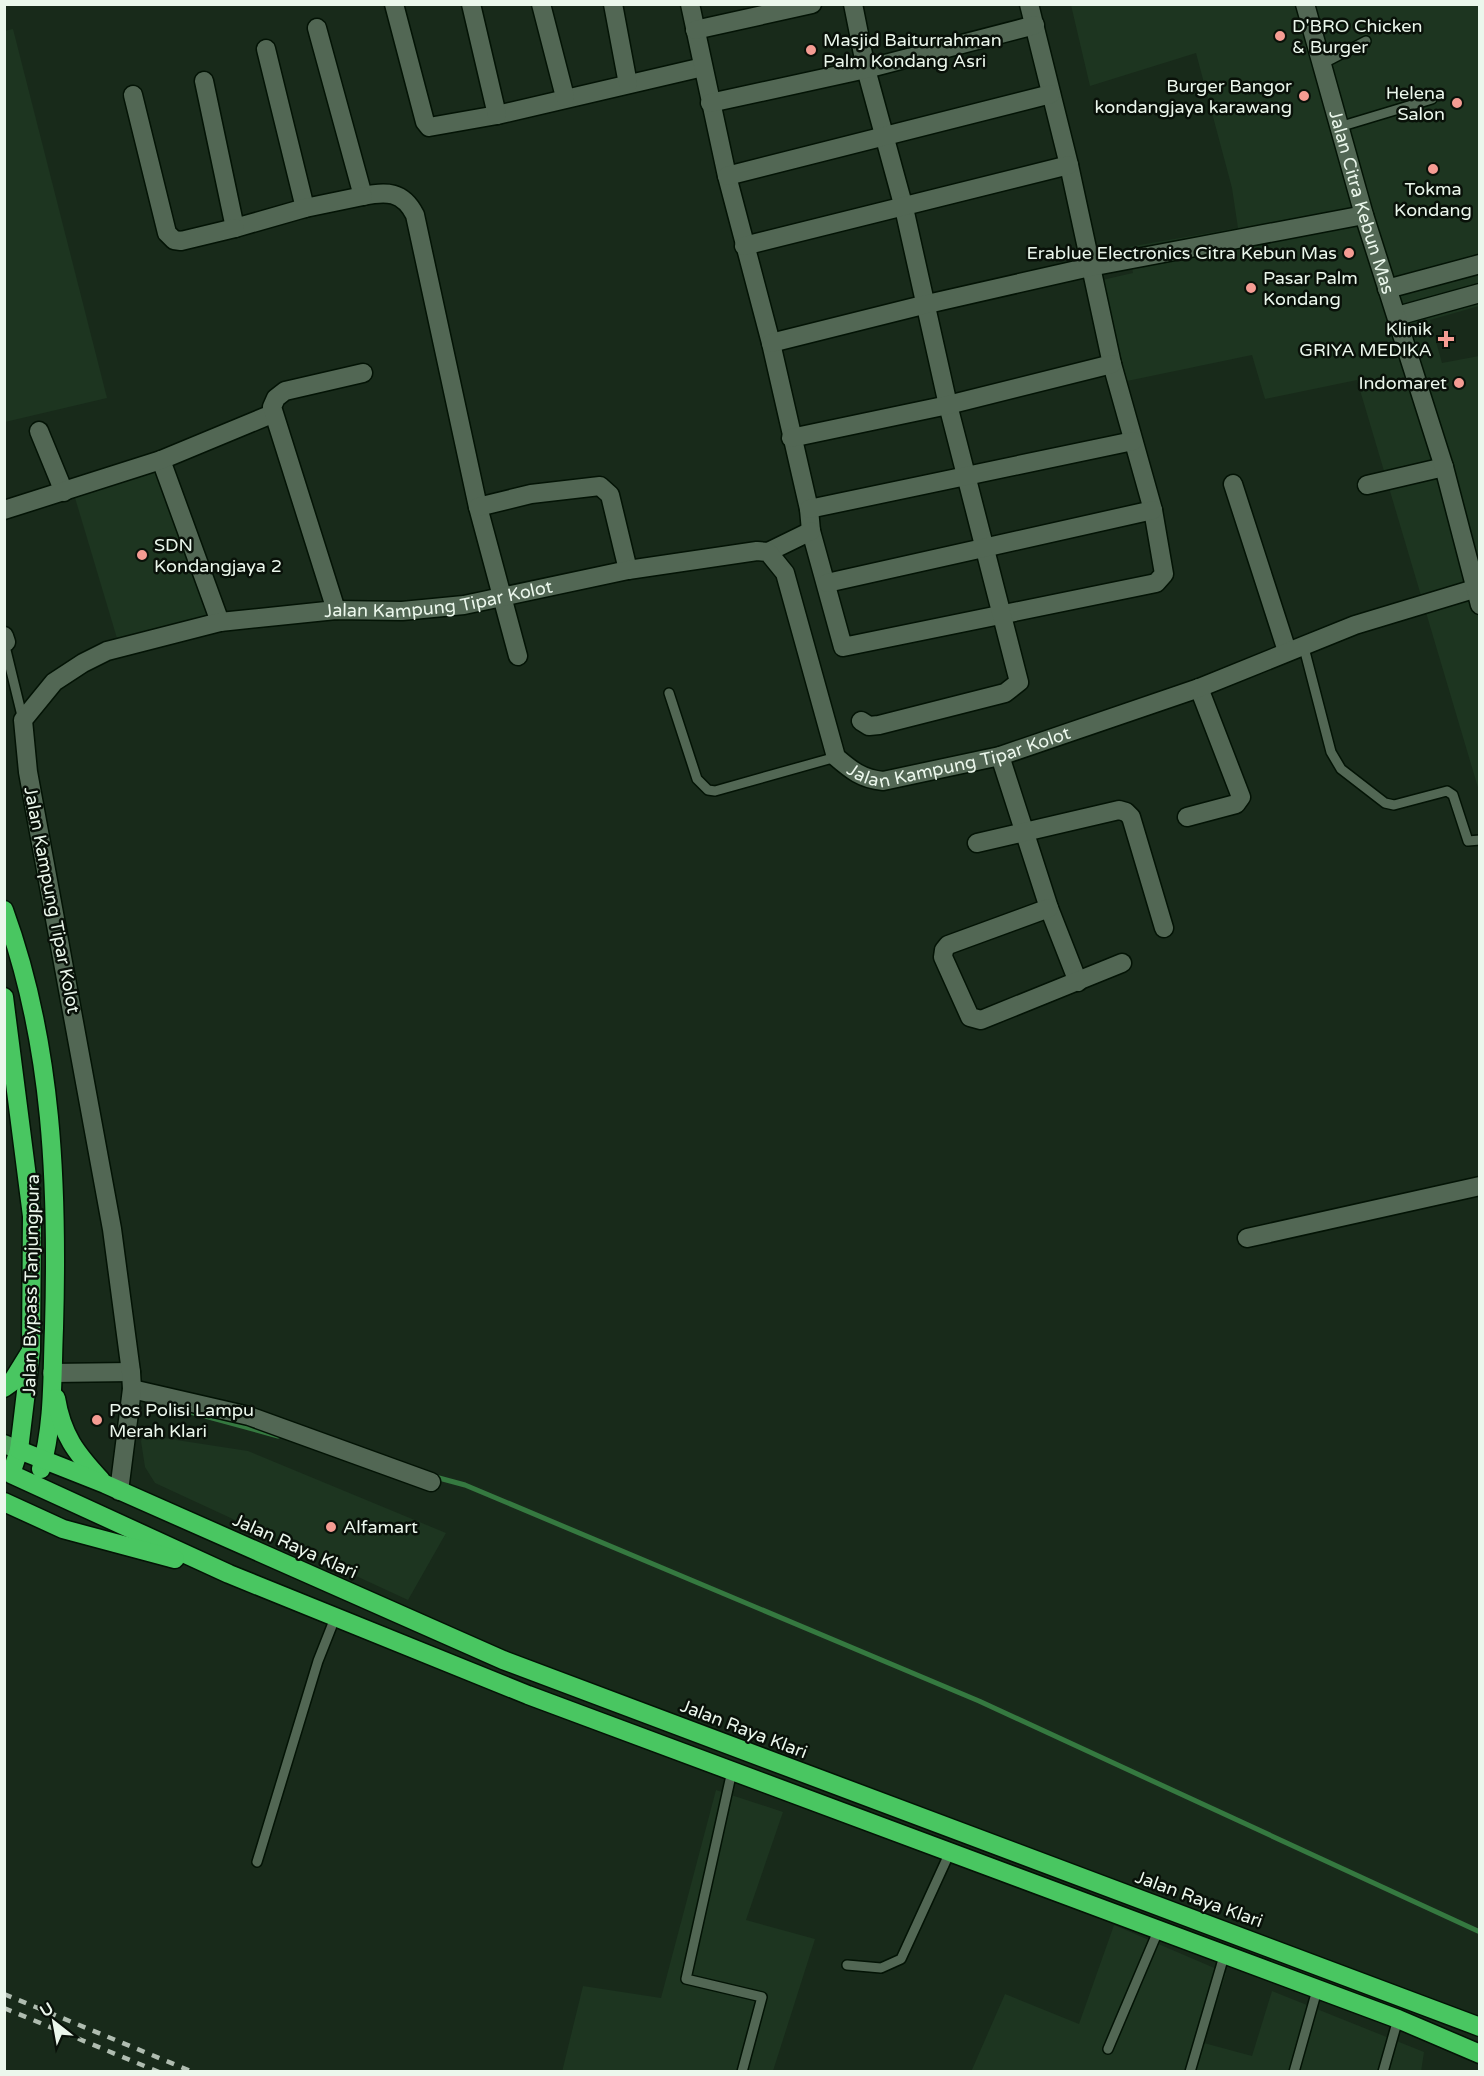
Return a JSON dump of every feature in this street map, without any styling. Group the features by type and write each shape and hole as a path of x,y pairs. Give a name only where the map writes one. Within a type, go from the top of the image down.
{"highway":[{"name":"Jalan Bypass Tanjungpura","path":"4,910 27,981 48,1104 57,1229 52,1373 44,1459 37,1485"},
{"name":"Jalan Bypass Tanjungpura","path":"4,997 33,1216 31,1350 8,1473"},
{"path":"4,1388 11,1383 31,1350"},
{"path":"52,1373 60,1421 75,1452 112,1487"},
{"name":"Jalan Raya Klari","path":"12,1447 112,1487 503,1660 1479,2027"},
{"path":"8,1473 229,1574 528,1695 1398,2019 1479,2054"},
{"path":"4,1502 63,1529 229,1574"}],"street":[{"path":"394,4 425,122 429,127 497,115 565,97 702,67"},
{"path":"471,4 497,115"},
{"path":"541,4 565,97"},
{"path":"613,4 628,84"},
{"path":"690,4 727,176 771,344 809,509 811,531 843,647 1156,583 1164,574 1153,510 1112,364 1070,165 1029,4"},
{"path":"695,30 812,4"},
{"path":"853,4 866,69 904,208 923,304 1019,682 1013,690 879,725 869,726 861,721"},
{"name":"Jalan Citra Kebun Mas","path":"1305,4 1364,215 1444,467 1477,597"},
{"path":"710,103 866,69 1035,25"},
{"path":"316,28 363,196"},
{"path":"266,49 305,208"},
{"path":"204,81 235,228"},
{"path":"727,176 1051,94"},
{"path":"133,95 167,233 174,240 181,241 305,208 379,192 401,196 409,203 415,214 478,507 518,656"},
{"path":"744,246 1070,165"},
{"path":"771,344 923,304 1090,267 1364,215"},
{"path":"1387,289 1479,264"},
{"path":"1397,316 1479,293"},
{"path":"791,438 948,405 1112,364"},
{"path":"336,610 272,414 276,398 285,391 363,373"},
{"path":"4,510 161,460 272,414"},
{"path":"39,431 64,492"},
{"path":"809,509 1133,441"},
{"path":"161,460 220,622"},
{"path":"1367,485 1444,467"},
{"path":"1233,484 1295,647"},
{"path":"478,507 531,494 600,486 610,495 628,570"},
{"path":"827,583 1153,510"},
{"path":"768,552 811,531"},
{"name":"Jalan Kampung Tipar Kolot","path":"112,1487 132,1381 112,1229 28,772 23,720 54,682 83,663 107,651 220,622 336,610 402,611 464,605 628,570 757,551 768,552 785,573 836,757 856,774 868,780 883,781 1000,756 1199,688 1295,647 1400,610 1477,597"},
{"path":"1187,817 1236,804 1241,797 1199,688"},
{"path":"1000,756 1049,908 1078,982"},
{"path":"977,843 1119,810 1126,812 1131,817 1164,928"},
{"path":"1049,908 948,945 944,950 944,957 970,1017 981,1020 1122,963"},
{"path":"1247,1238 1479,1186"},
{"path":"52,1373 132,1381 249,1416 431,1482"}],"lane":[{"path":"1322,64 1366,41"},
{"path":"1339,127 1432,99"},
{"path":"5,640 23,720"},
{"path":"1295,647 1331,752 1341,769 1386,803 1394,805 1447,791 1453,795 1468,841 1479,840"},
{"path":"669,693 697,779 708,790 836,757"},
{"path":"257,1862 318,1661 335,1618"},
{"path":"732,1771 686,1978 762,1997 742,2072"},
{"path":"847,1965 880,1968 901,1959 950,1852"},
{"path":"1108,2049 1158,1931"},
{"path":"1190,2072 1224,1956"},
{"path":"1294,2072 1317,1990"},
{"path":"1383,2072 1398,2019"}],"shaded area":[{"path":"1479,4 1479,306 1430,320 1442,363 1479,356 1479,791 1357,380 1265,399 1252,355 1127,381 1102,280 1133,273 1128,247 1238,228 1232,188 1196,53 1090,86 1071,5"},
{"path":"13,29 107,398 5,422 4,31"},
{"name":"SDN Kondangjaya 2","path":"159,462 213,619 119,645 73,491"},
{"path":"144,1435 248,1451 446,1533 408,1600 155,1483 145,1467 141,1441"},
{"path":"716,1790 783,1812 746,1920 815,1939 773,2071 562,2072 583,1986 661,1998"},
{"path":"1114,1925 1226,1973 1204,2043 1252,2056 1272,1991 1424,2052 1421,2072 971,2072 1005,1994 1079,2024"}],"waterway":[{"path":"168,1406 278,1436"},
{"path":"439,1478 465,1485 979,1701 1480,1932"}],"railway":[{"path":"4,1994 193,2072"},
{"path":"4,2008 159,2072"}],"place":[{"name":"D'BRO Chicken & Burger","path":"1280,36"},
{"name":"Masjid Baiturrahman Palm Kondang Asri","path":"811,50"},
{"name":"Burger Bangor kondangjaya karawang","path":"1304,96"},
{"name":"Helena Salon","path":"1457,103"},
{"name":"Tokma Kondang","path":"1433,169"},
{"name":"Erablue Electronics Citra Kebun Mas","path":"1349,253"},
{"name":"Pasar Palm Kondang","path":"1251,288"},
{"name":"Klinik GRIYA MEDIKA","path":"1446,339"},
{"name":"Indomaret","path":"1459,383"},
{"name":"SDN Kondangjaya 2","path":"142,555"},
{"name":"Pos Polisi Lampu Merah Klari","path":"97,1420"},
{"name":"Alfamart","path":"331,1527"}]}
